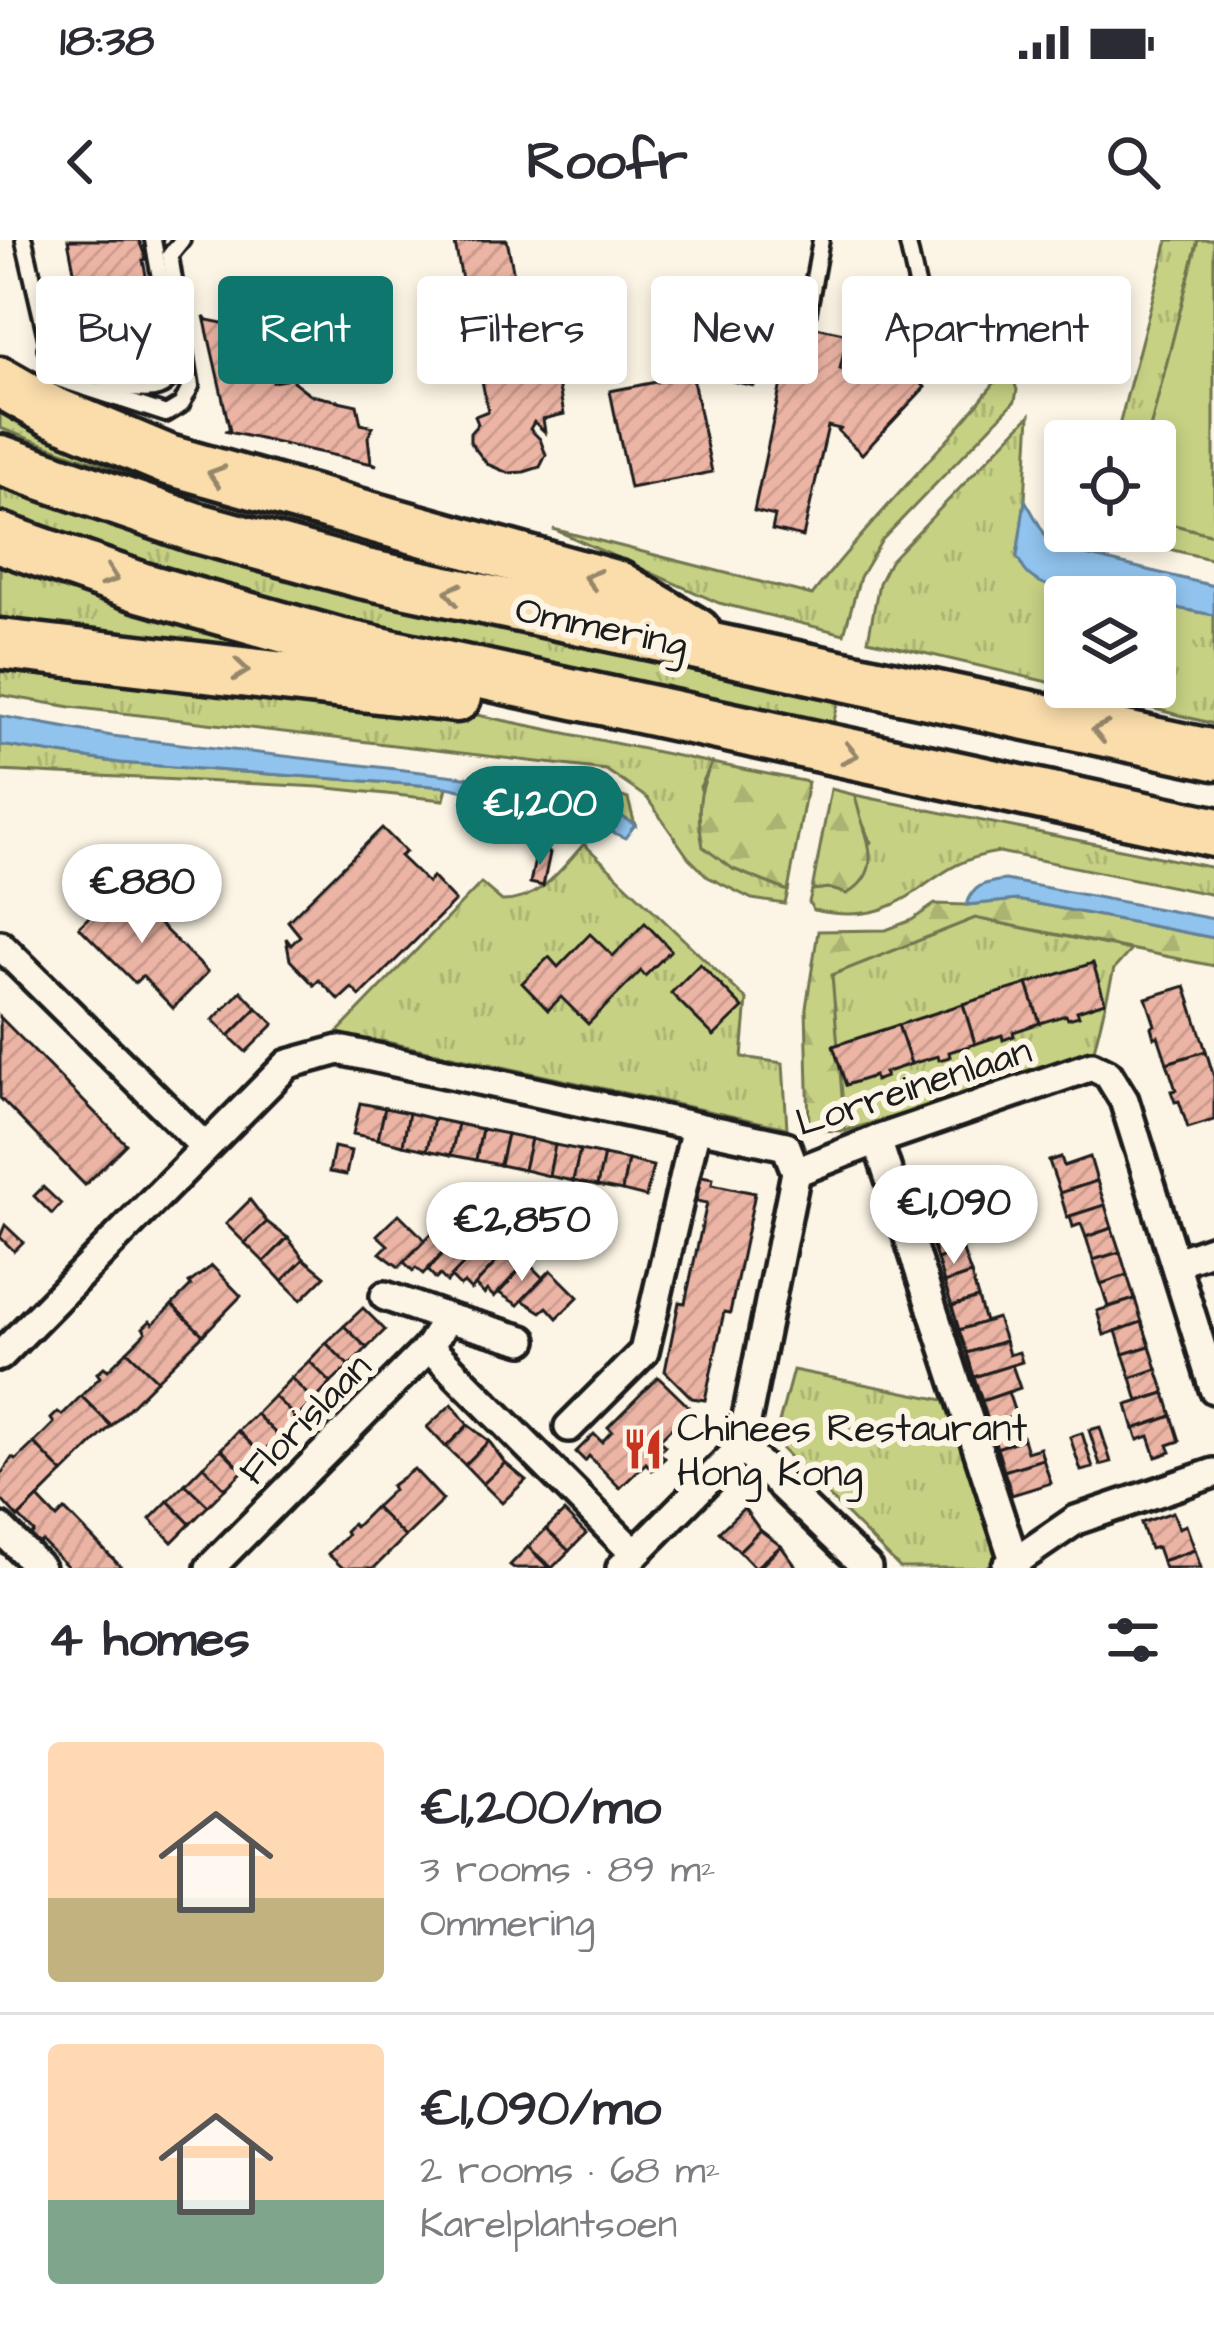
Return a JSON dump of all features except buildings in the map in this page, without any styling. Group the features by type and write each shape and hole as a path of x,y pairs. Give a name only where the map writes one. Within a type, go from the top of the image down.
{"highway":[{"path":"0,382 71,421 168,460 618,586 731,654"},
{"name":"Ommering","path":"0,460 265,548 361,573 1214,755"},
{"name":"Ommering","path":"0,538 140,587 338,643 1214,832"},
{"path":"0,644 735,729"}],"street":[{"path":"0,945 206,1148"},
{"name":"Lorreinenlaan","path":"0,1356 288,1064 339,1050 786,1146 796,1172 877,1139 1092,1066 1108,1075 1124,1100 1176,1262"},
{"path":"569,1427 644,1352 696,1127"},
{"path":"877,1139 1010,1564 1076,1520 1214,1473"},
{"path":"429,1347 628,1561 742,1448 796,1172"},
{"path":"1214,1249 1176,1262 1214,1389"},
{"path":"385,1296 524,1340"},
{"name":"Florislaan","path":"210,1568 429,1347 447,1318"},
{"path":"742,1448 867,1568"},
{"path":"0,1528 40,1568"}],"lane":[{"path":"24,240 36,299"},
{"path":"153,240 160,276"},
{"path":"173,276 170,255 182,240"},
{"path":"814,276 821,240"},
{"path":"907,240 915,276"},
{"path":"74,384 158,413 174,412 189,395 191,384"},
{"path":"119,384 154,390 164,384"}],"green space":[{"path":"1168,240 1198,240 1152,420 1121,420"},
{"path":"1198,240 1214,240 1214,535 1176,525 1176,420 1152,420"},
{"path":"993,384 1015,384 1015,401 882,540 860,577 844,634 719,603 553,529 812,595"},
{"path":"0,396 612,604 303,526 76,456 0,428"},
{"path":"1030,415 1017,557 1044,580 1044,681 868,640 879,583 890,561"},
{"path":"0,483 839,699 831,734 305,619 0,522"},
{"path":"1176,525 1214,535 1214,560 1176,551"},
{"path":"0,560 382,668 0,634"},
{"path":"1176,608 1214,615 1214,724 1151,708 1176,708"},
{"path":"0,658 394,698 712,763 700,787 733,869 788,891 785,904 752,899 708,877 688,857 647,798 606,770 0,695"},
{"path":"0,745 120,763 447,787 444,800 319,787 0,771"},
{"path":"712,763 808,782 788,891 733,869 703,847 700,804"},
{"path":"490,780 574,781 628,799 635,825 592,798"},
{"path":"831,789 855,795 869,848 867,873 847,894 828,888 812,890"},
{"path":"855,795 1214,868 1214,895 999,852 950,869 895,904 874,911 813,910 812,890 828,888 871,842"},
{"path":"584,844 747,1000 742,1057 783,1063 787,1128 382,1041 329,1041 481,883 502,901 527,896 548,882"},
{"path":"1017,900 1214,938 1214,966 975,918 832,975 845,1131 809,1130 806,1008 818,931 886,930 935,904"},
{"path":"975,918 1131,950 1114,969 1092,1058 845,1131 831,975"},
{"path":"793,1370 949,1401 1002,1552 985,1568 900,1568 774,1441"}],"water":[{"path":"1025,500 1044,533 1044,552 1073,552 1173,576 1044,576 1044,584 1026,572 1017,557"},
{"path":"1176,577 1214,586 1214,615 1176,608"},
{"path":"0,716 112,736 490,780 592,798 635,825 625,838 577,816 447,787 120,763 0,745"},
{"path":"1005,880 1214,919 1214,938 1017,900 967,905 981,886"}],"place":[{"name":"Chinees Restaurant Hong Kong","path":"643,1449"}]}
